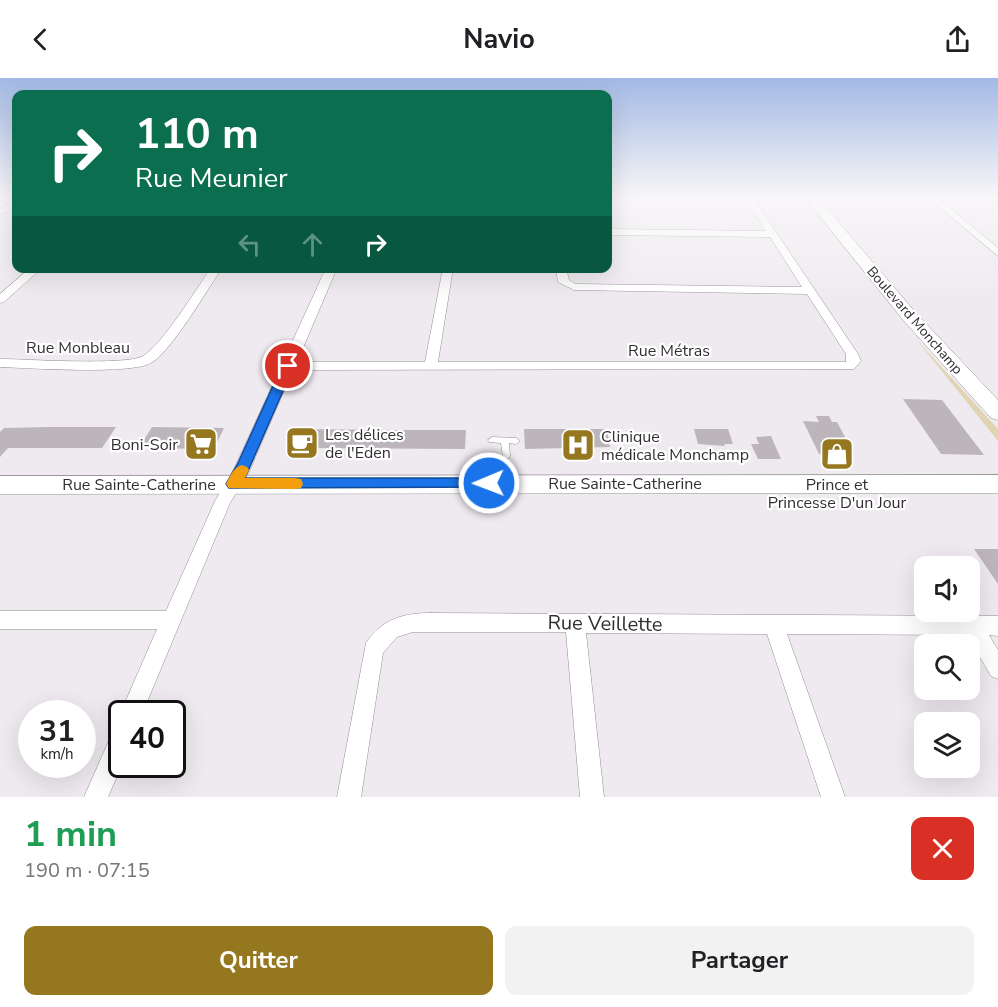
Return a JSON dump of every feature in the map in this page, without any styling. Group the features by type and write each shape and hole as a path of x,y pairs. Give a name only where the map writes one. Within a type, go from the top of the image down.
{"street":[{"path":"612,232 773,234"},
{"name":"Boulevard Monchamp","path":"839,232 910,317 998,413"},
{"path":"973,232 996,251"},
{"name":"Rue Métras","path":"288,366 849,366 854,361 854,357 773,234"},
{"path":"0,300 31,273"},
{"name":"Rue Monbleau","path":"0,363 120,365 145,361 159,350 213,273"},
{"path":"137,700 223,501 244,467 330,273"},
{"path":"431,366 447,273"},
{"path":"562,273 564,282 574,287 810,291"},
{"name":"Rue Sainte-Catherine","path":"0,485 998,484"},
{"path":"0,620 171,620"},
{"name":"Rue Veillette","path":"348,797 373,650 384,634 400,624 408,622 998,626"},
{"path":"575,623 592,797"},
{"path":"774,625 833,797"},
{"path":"972,626 998,669"},
{"path":"96,797 108,769"}],"lane":[{"path":"492,440 516,441"},
{"path":"506,440 506,456"}],"shaded area":[{"path":"916,339 998,429 998,441"}],"building":[{"path":"903,399 942,400 984,455 941,454"},
{"path":"816,416 829,416 832,422 837,422 854,454 819,454 803,421 819,422"},
{"path":"116,427 102,448 8,448 0,457 0,432 4,428"},
{"path":"152,427 224,428 214,449 139,448"},
{"path":"301,429 466,430 465,449 294,448"},
{"path":"524,429 607,429 610,447 525,449"},
{"path":"694,429 728,429 733,444 724,444 725,446 698,444"},
{"path":"771,436 781,459 758,459 751,444 759,444 756,437"},
{"path":"974,549 998,549 998,584 980,556"}],"slow traffic":[{"path":"242,470 234,484 295,484"}],"place":[{"name":"Les délices de l'Eden","path":"302,443"},
{"name":"Boni-Soir","path":"201,444"},
{"name":"Clinique médicale Monchamp","path":"578,445"},
{"name":"Prince et Princesse D'un Jour","path":"837,454"}],"route":[{"path":"288,366 244,467 234,484 489,483"}]}
